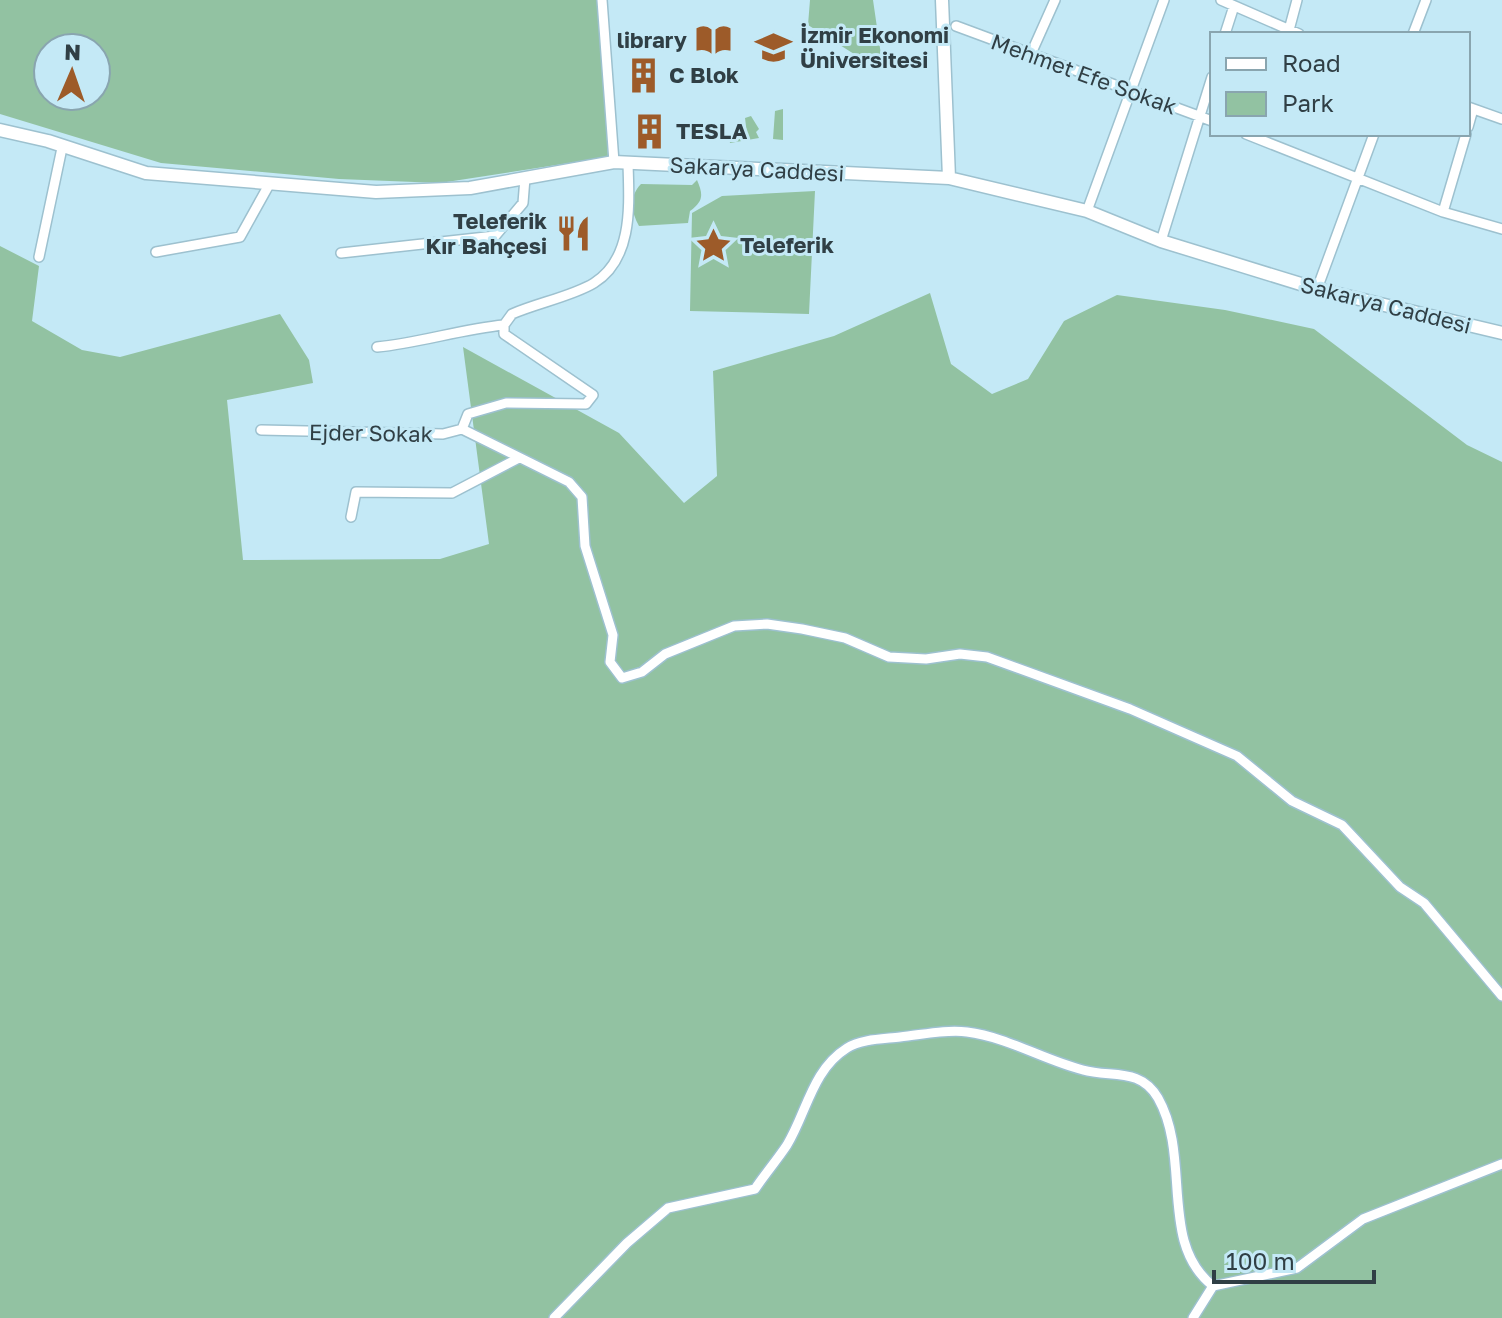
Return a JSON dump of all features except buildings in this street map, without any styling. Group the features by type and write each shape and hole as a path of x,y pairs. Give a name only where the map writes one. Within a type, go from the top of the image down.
{"main road":[{"path":"942,0 949,178"},
{"name":"Sakarya Caddesi","path":"0,130 146,173 376,192 470,188 614,162 949,178 1087,211 1161,241 1317,289 1502,333"}],"street":[{"path":"602,0 614,162"},
{"path":"1030,56 1055,0"},
{"path":"1087,211 1164,0"},
{"path":"1221,0 1294,32 1297,0"},
{"path":"1414,32 1426,0"},
{"path":"1226,32 1234,6"},
{"name":"Mehmet Efe Sokak","path":"956,26 1129,93 1210,120"},
{"path":"1161,241 1210,84"},
{"path":"1471,108 1502,119"},
{"path":"1251,136 1443,212 1502,229"},
{"path":"1317,289 1373,136"},
{"path":"1443,212 1465,136"},
{"path":"39,257 62,148"},
{"path":"377,347 413,344 464,329 504,325 512,314 595,282 620,254 629,218 628,163"},
{"path":"341,253 495,236 523,203 525,178"},
{"path":"156,252 240,237 270,183"},
{"name":"Ejder Sokak","path":"261,430 377,435 443,434 462,429 468,414 506,403 586,404 593,395 504,334 504,325"},
{"path":"462,429 517,459 569,482 582,497 585,546 613,635 610,662 622,678 642,672 665,654 734,626 767,624 845,638 889,657 926,659 960,654 987,657 1130,709 1237,756 1292,801 1342,825 1400,887 1424,903 1502,996"},
{"path":"351,517 356,492 452,493 517,459"},
{"path":"554,1318 627,1243 668,1208 755,1189 788,1144 821,1072 848,1047 877,1039 966,1031 1085,1071 1122,1073 1144,1081 1158,1098 1170,1129 1179,1171 1180,1229 1186,1253 1203,1278 1213,1286"},
{"path":"1193,1318 1213,1286 1297,1268 1363,1219 1502,1164"}],"green space":[{"path":"0,0 598,0 608,157 440,183 339,179 161,163 0,114"},
{"path":"810,0 873,0 881,55 870,64 808,25"},
{"path":"783,109 783,140 773,139 775,111"},
{"path":"751,116 759,129 756,132 759,138 730,143 729,137 747,134 745,118"},
{"path":"697,180 701,197 690,211 688,223 639,226 632,204 641,184 692,185"},
{"path":"815,191 809,314 690,311 692,213 722,196"},
{"path":"0,246 39,266 32,321 82,350 120,357 280,314 309,360 313,383 227,400 243,560 440,559 489,544 463,347 619,433 684,503 717,476 713,371 834,336 930,293 951,364 992,394 1028,379 1064,321 1117,295 1225,310 1314,329 1467,445 1502,462 1502,1318 0,1318"}],"place":[{"name":"library","path":"713,40"},
{"name":"İzmir Ekonomi Üniversitesi","path":"774,48"},
{"name":"C Blok","path":"643,75"},
{"name":"TESLA","path":"650,131"},
{"name":"Teleferik Kır Bahçesi","path":"573,234"},
{"name":"Teleferik","path":"714,245"}]}
